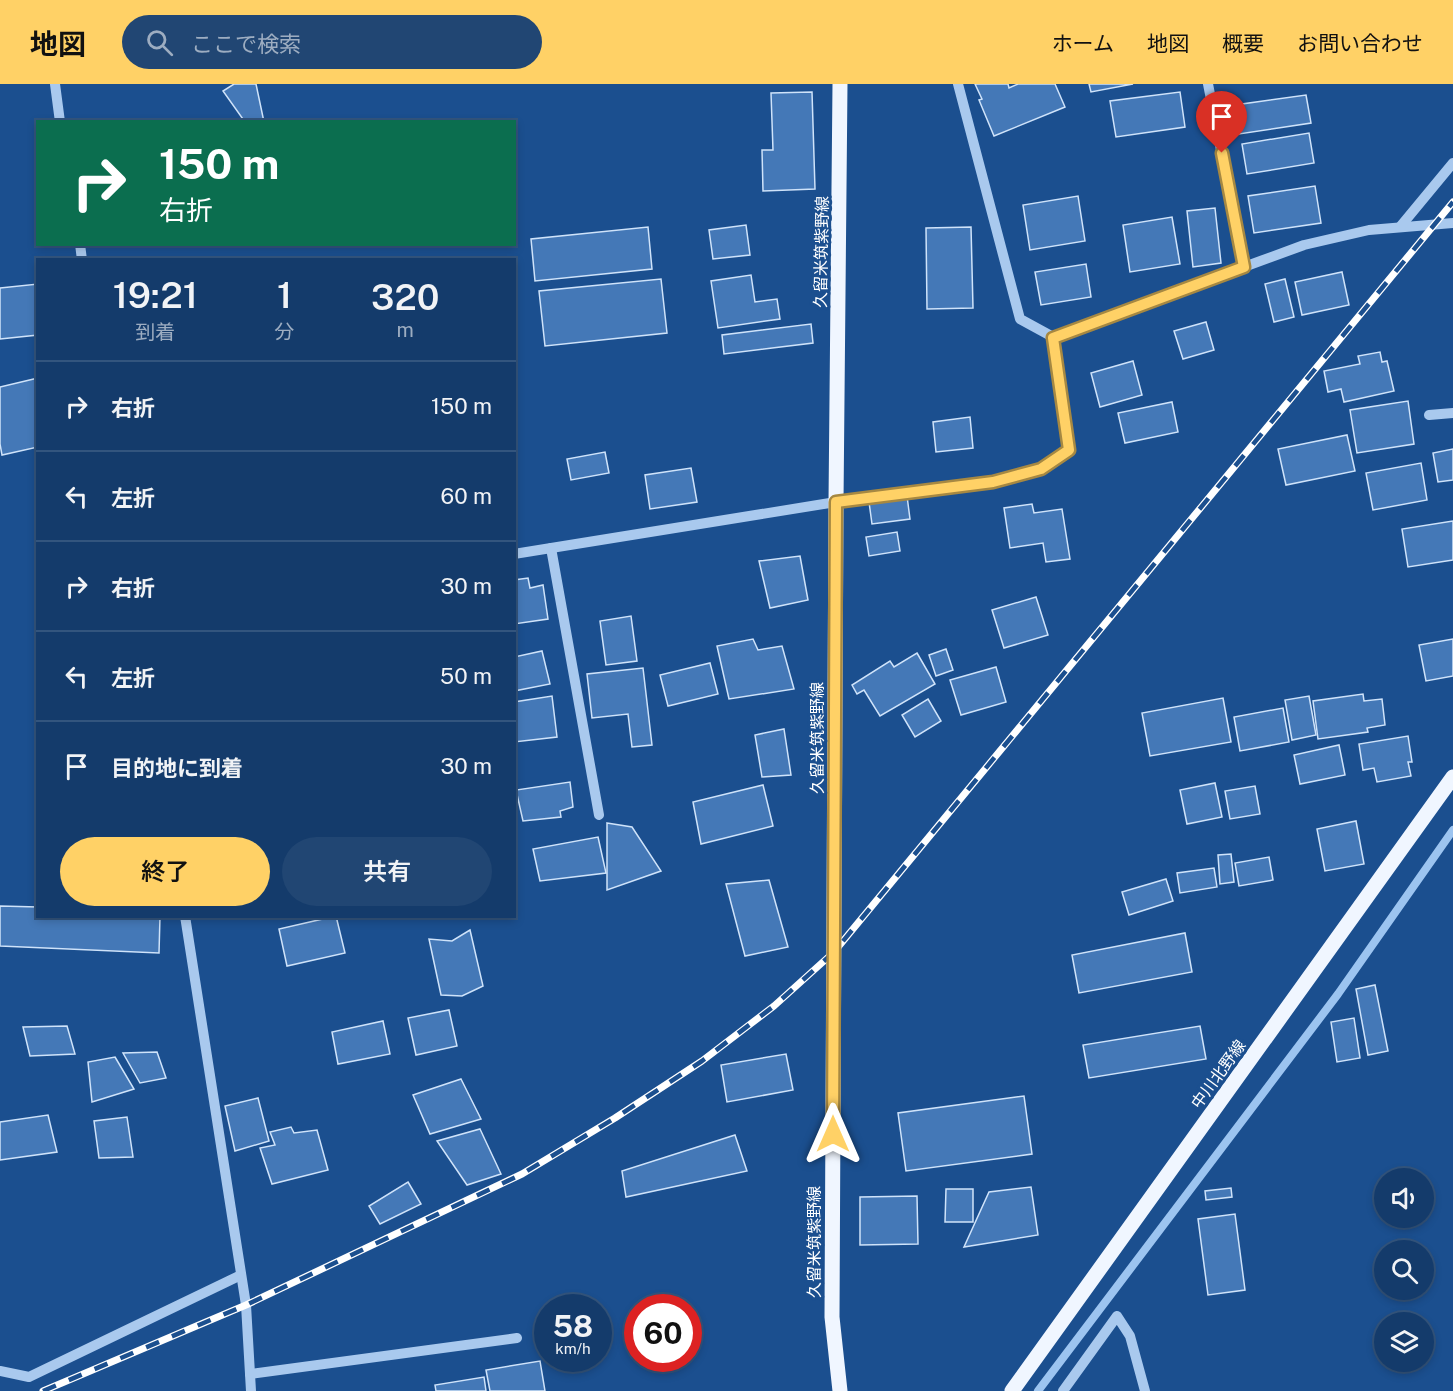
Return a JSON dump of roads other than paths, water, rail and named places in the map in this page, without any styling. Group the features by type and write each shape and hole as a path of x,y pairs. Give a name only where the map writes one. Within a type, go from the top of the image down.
{"main road":[{"name":"久留米筑紫野線","path":"840,84 832,1317 840,1391"},
{"name":"中川北野線","path":"1012,1391 1453,777"}],"street":[{"path":"54,84 60,120"},
{"path":"958,84 1020,320 1053,338 1304,245 1370,230 1453,223"},
{"path":"1208,84 1244,267"},
{"path":"1400,227 1453,163"},
{"path":"516,554 836,502 993,482 1041,469 1069,450 1053,338"},
{"path":"1429,415 1453,413"},
{"path":"551,548 599,815"},
{"path":"185,918 246,1305 251,1391"},
{"path":"0,1371 29,1377 241,1275"},
{"path":"1063,1391 1117,1316 1130,1336 1145,1391"},
{"path":"250,1374 517,1338"}],"waterway":[{"path":"1038,1391 1338,994 1453,830"}],"railway":[{"path":"43,1391 246,1305 522,1174 615,1118 702,1061 774,1006 834,952 1453,202"}]}
